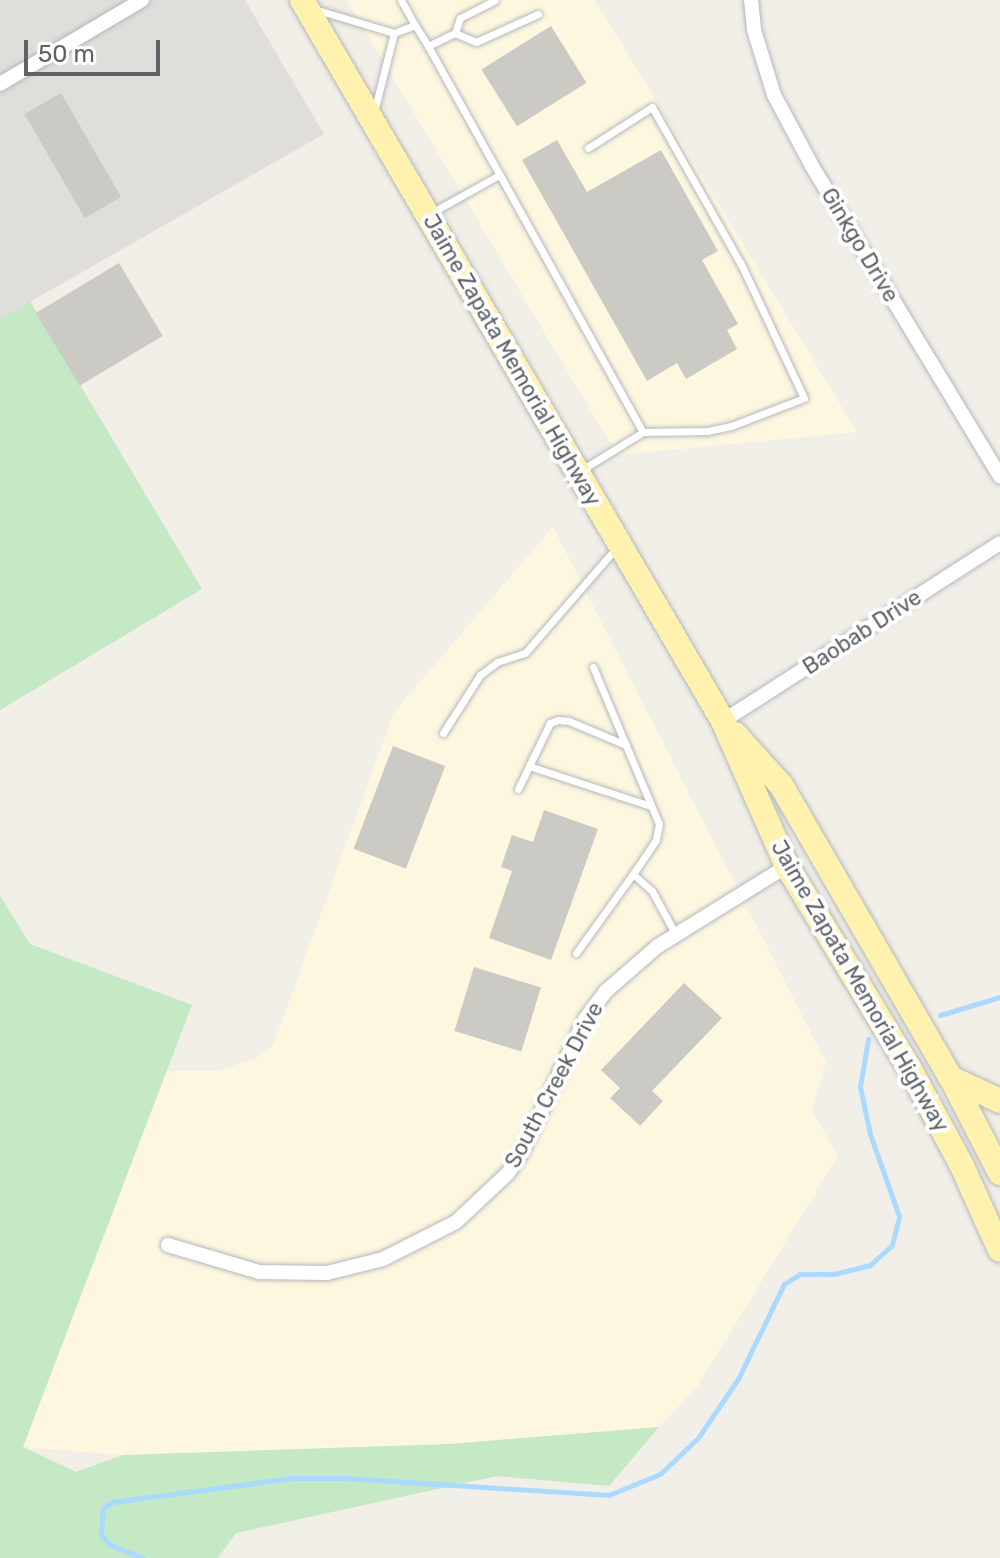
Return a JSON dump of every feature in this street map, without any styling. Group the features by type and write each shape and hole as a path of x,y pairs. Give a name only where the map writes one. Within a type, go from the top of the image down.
{"main road":[{"name":"Jaime Zapata Memorial Highway","path":"304,3 723,721 787,866 910,1069 962,1166 1000,1250"},
{"name":"Jaime Zapata Memorial Highway","path":"723,721 781,785 951,1078 1000,1173"},
{"path":"787,866 801,868 821,881 874,964 896,983"},
{"path":"951,1078 1000,1101"}],"street":[{"path":"0,84 142,0"},
{"name":"Ginkgo Drive","path":"751,0 754,30 774,95 812,166 1000,477"},
{"name":"Baobab Drive","path":"723,721 1000,543"},
{"name":"South Creek Drive","path":"168,1245 259,1272 327,1273 383,1259 456,1222 508,1173 521,1154 585,1019 605,992 632,965 787,866"}],"lane":[{"path":"401,0 643,432"},
{"path":"428,46 455,33 460,18 495,0"},
{"path":"304,3 394,33 415,25"},
{"path":"455,33 476,42 538,14"},
{"path":"372,121 394,33"},
{"path":"577,472 643,432 719,429 804,398 741,264 652,107 588,148"},
{"path":"427,215 499,175"},
{"path":"443,733 480,675 497,662 525,653 619,544"},
{"path":"576,953 656,840 659,824 593,667"},
{"path":"518,789 550,723 569,721 626,745"},
{"path":"529,766 651,806"},
{"path":"633,874 652,891 676,935"}],"shaded area":[{"path":"0,0 245,0 324,134 0,319"},
{"path":"347,0 595,0 857,432 617,455"},
{"path":"553,527 826,1062 812,1111 838,1156 697,1387 659,1427 450,1444 236,1453 123,1455 23,1447 165,1071 217,1071 256,1058 273,1046 394,712"}],"green space":[{"path":"30,301 202,589 0,710 0,319"},
{"path":"0,896 30,944 192,1005 23,1447 76,1472 123,1455 450,1444 659,1427 609,1486 497,1476 236,1533 218,1558 0,1558"}],"building":[{"path":"551,26 587,83 517,126 481,69"},
{"path":"61,93 121,197 85,218 25,114"},
{"path":"557,140 587,192 661,150 718,251 702,260 738,324 727,330 737,349 686,379 677,363 647,381 522,160"},
{"path":"119,263 163,336 80,386 36,313"},
{"path":"393,746 445,766 406,869 354,849"},
{"path":"544,810 598,829 551,960 489,938 512,871 501,867 512,835 533,842"},
{"path":"474,967 541,987 521,1052 454,1031"},
{"path":"684,983 722,1018 652,1091 663,1101 640,1126 610,1098 620,1088 601,1070"}],"waterway":[{"path":"940,1015 1000,997"},
{"path":"143,1558 110,1545 101,1535 103,1508 112,1502 291,1478 345,1478 609,1495 660,1474 698,1438 738,1379 784,1284 800,1274 834,1274 870,1265 892,1245 899,1216 870,1134 860,1087 868,1039"}]}
